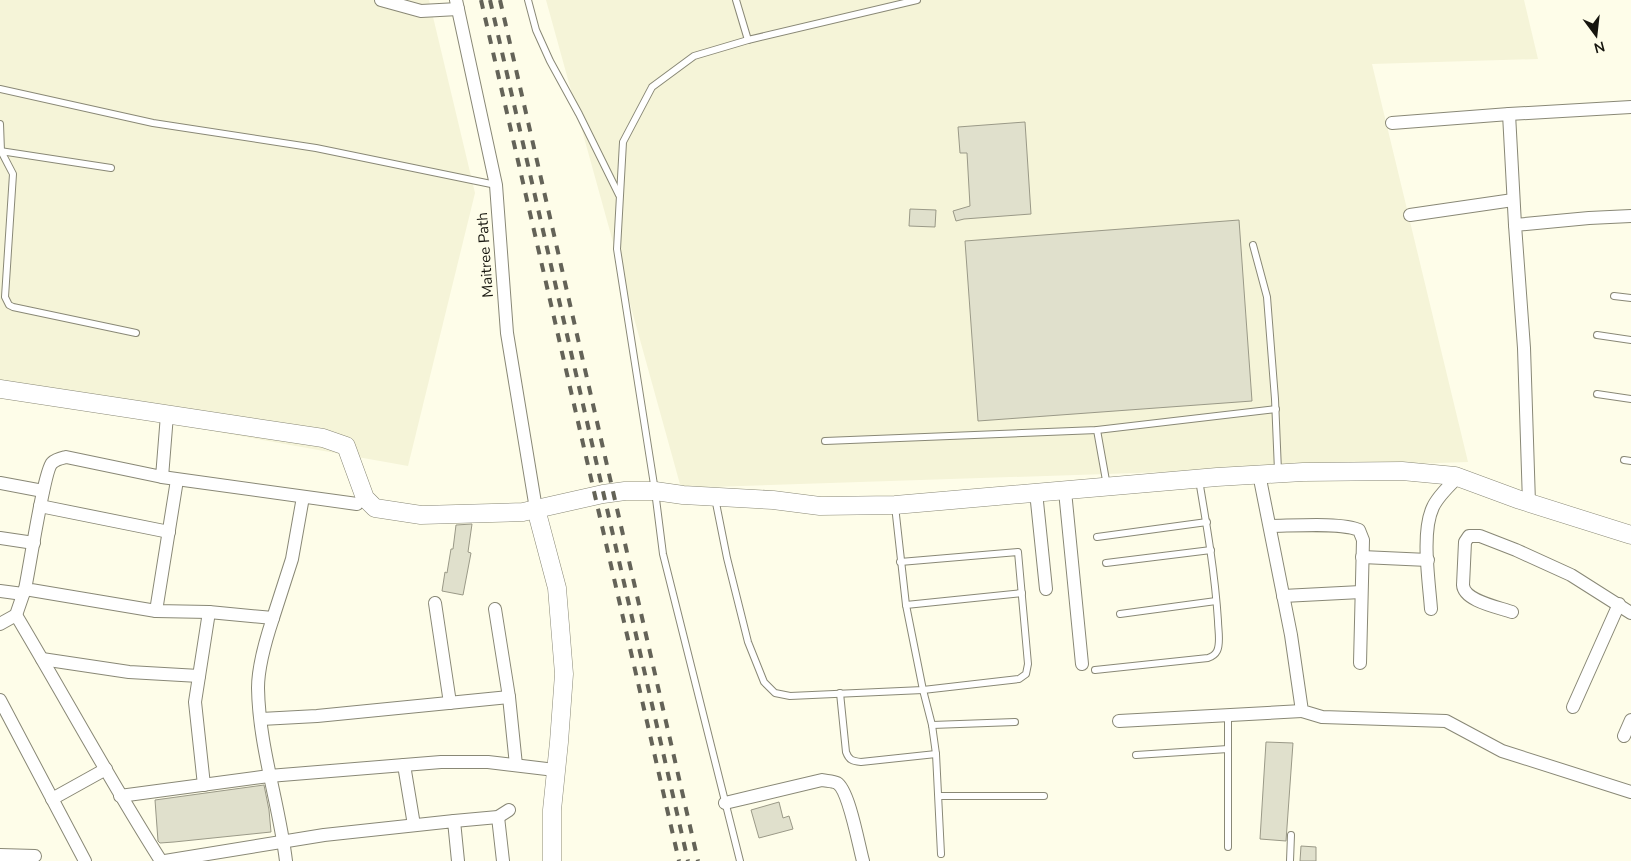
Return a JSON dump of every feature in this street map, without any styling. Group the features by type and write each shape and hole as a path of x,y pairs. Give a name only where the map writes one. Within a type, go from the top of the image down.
{"street":[{"path":"381,0 421,11 457,4"},
{"name":"Maitree Path","path":"457,4 496,185 507,333 536,509"},
{"path":"1392,123 1631,107"},
{"path":"1509,114 1513,200 1524,348 1529,503"},
{"path":"1410,215 1513,200"},
{"path":"1515,225 1631,216"},
{"path":"0,389 323,438 346,446 366,498 375,508 421,515 523,512 613,492 655,491 773,500 820,506 895,505 1259,474 1402,470 1458,477 1529,503 1631,535"},
{"path":"162,477 168,415"},
{"path":"0,624 16,615 24,592 48,468 52,463 66,457 177,480 358,504"},
{"path":"1259,474 1283,596 1302,711"},
{"path":"1431,609 1428,523 1433,507 1441,495 1458,477"},
{"path":"156,611 177,480"},
{"path":"0,483 43,491"},
{"path":"1065,491 1082,664"},
{"path":"1036,492 1046,589"},
{"path":"286,861 284,841 269,776 258,686 265,643 292,559 303,497"},
{"path":"40,506 169,532"},
{"path":"536,509 557,588 564,674 560,742 555,770 552,810 552,861"},
{"path":"1270,526 1336,526 1359,530 1361,534 1362,557 1360,663"},
{"path":"1512,612 1471,598 1464,592 1465,542 1469,536 1480,536 1564,572 1596,589 1631,613"},
{"path":"0,538 34,542"},
{"path":"1362,557 1428,560"},
{"path":"0,591 24,592 156,611 209,612 273,618"},
{"path":"1283,596 1361,592"},
{"path":"435,603 450,703"},
{"path":"1574,707 1619,604"},
{"path":"495,609 509,697 516,765"},
{"path":"204,785 195,702 209,612"},
{"path":"16,615 120,796 163,861 284,841 504,814 503,861"},
{"path":"42,659 129,672 198,676"},
{"path":"261,719 318,716 509,697"},
{"path":"0,700 85,861"},
{"path":"1119,721 1302,711 1322,717 1446,721 1502,752 1631,792"},
{"path":"1624,736 1631,720"},
{"path":"120,796 269,776 440,762 479,762 555,770"},
{"path":"404,765 414,825"},
{"path":"52,799 106,769"},
{"path":"725,803 822,780 837,783 842,787 847,798 863,861"},
{"path":"454,821 458,861"},
{"path":"0,855 35,856"}],"lane":[{"path":"528,0 536,30 550,61 579,114 620,197"},
{"path":"736,0 748,40"},
{"path":"740,861 663,554 617,249 623,142 652,87 694,56 748,40 917,0"},
{"path":"0,89 153,123 316,148 496,185"},
{"path":"0,124 1,151 13,174 6,301 12,307 136,333"},
{"path":"1,151 111,168"},
{"path":"1253,245 1267,297 1276,408 1278,473"},
{"path":"1614,296 1631,298"},
{"path":"1597,335 1631,340"},
{"path":"1597,394 1631,399"},
{"path":"824,441 1097,430 1276,408"},
{"path":"1097,430 1107,487"},
{"path":"1624,460 1631,461"},
{"path":"1095,670 1200,659 1214,655 1218,650 1219,642 1211,550 1199,479"},
{"path":"714,497 748,642 764,682 775,693 790,696 923,690 1018,679 1026,674 1028,664 1018,552 900,562"},
{"path":"895,505 906,605 932,725 936,754 941,854"},
{"path":"1097,537 1207,522"},
{"path":"1106,563 1211,550"},
{"path":"906,605 1022,593"},
{"path":"1120,614 1216,601"},
{"path":"840,693 846,752 854,762 936,754"},
{"path":"1228,715 1228,847"},
{"path":"932,725 1015,722"},
{"path":"1136,755 1228,750"},
{"path":"939,796 1044,796"},
{"path":"1290,861 1291,835"}],"shaded area":[{"path":"0,0 429,0 475,193 408,466 0,393"},
{"path":"546,0 1524,0 1538,59 1372,64 1468,462 681,488"}],"building":[{"path":"1025,122 1031,214 956,221 953,211 970,206 967,153 960,153 958,127"},
{"path":"910,209 936,210 935,227 909,226"},
{"path":"1239,220 1252,401 978,421 965,241"},
{"path":"472,524 468,552 471,553 463,595 442,591 451,549 453,549 456,525"},
{"path":"1266,742 1293,743 1286,841 1260,839"},
{"path":"264,785 271,832 174,842 160,843 158,841 155,800"},
{"path":"779,802 783,818 789,816 793,829 759,838 751,810"},
{"path":"1301,846 1316,847 1316,861 1300,861"}],"railway":[{"path":"481,0 679,861"},
{"path":"490,0 688,861"},
{"path":"500,0 698,861"}]}
